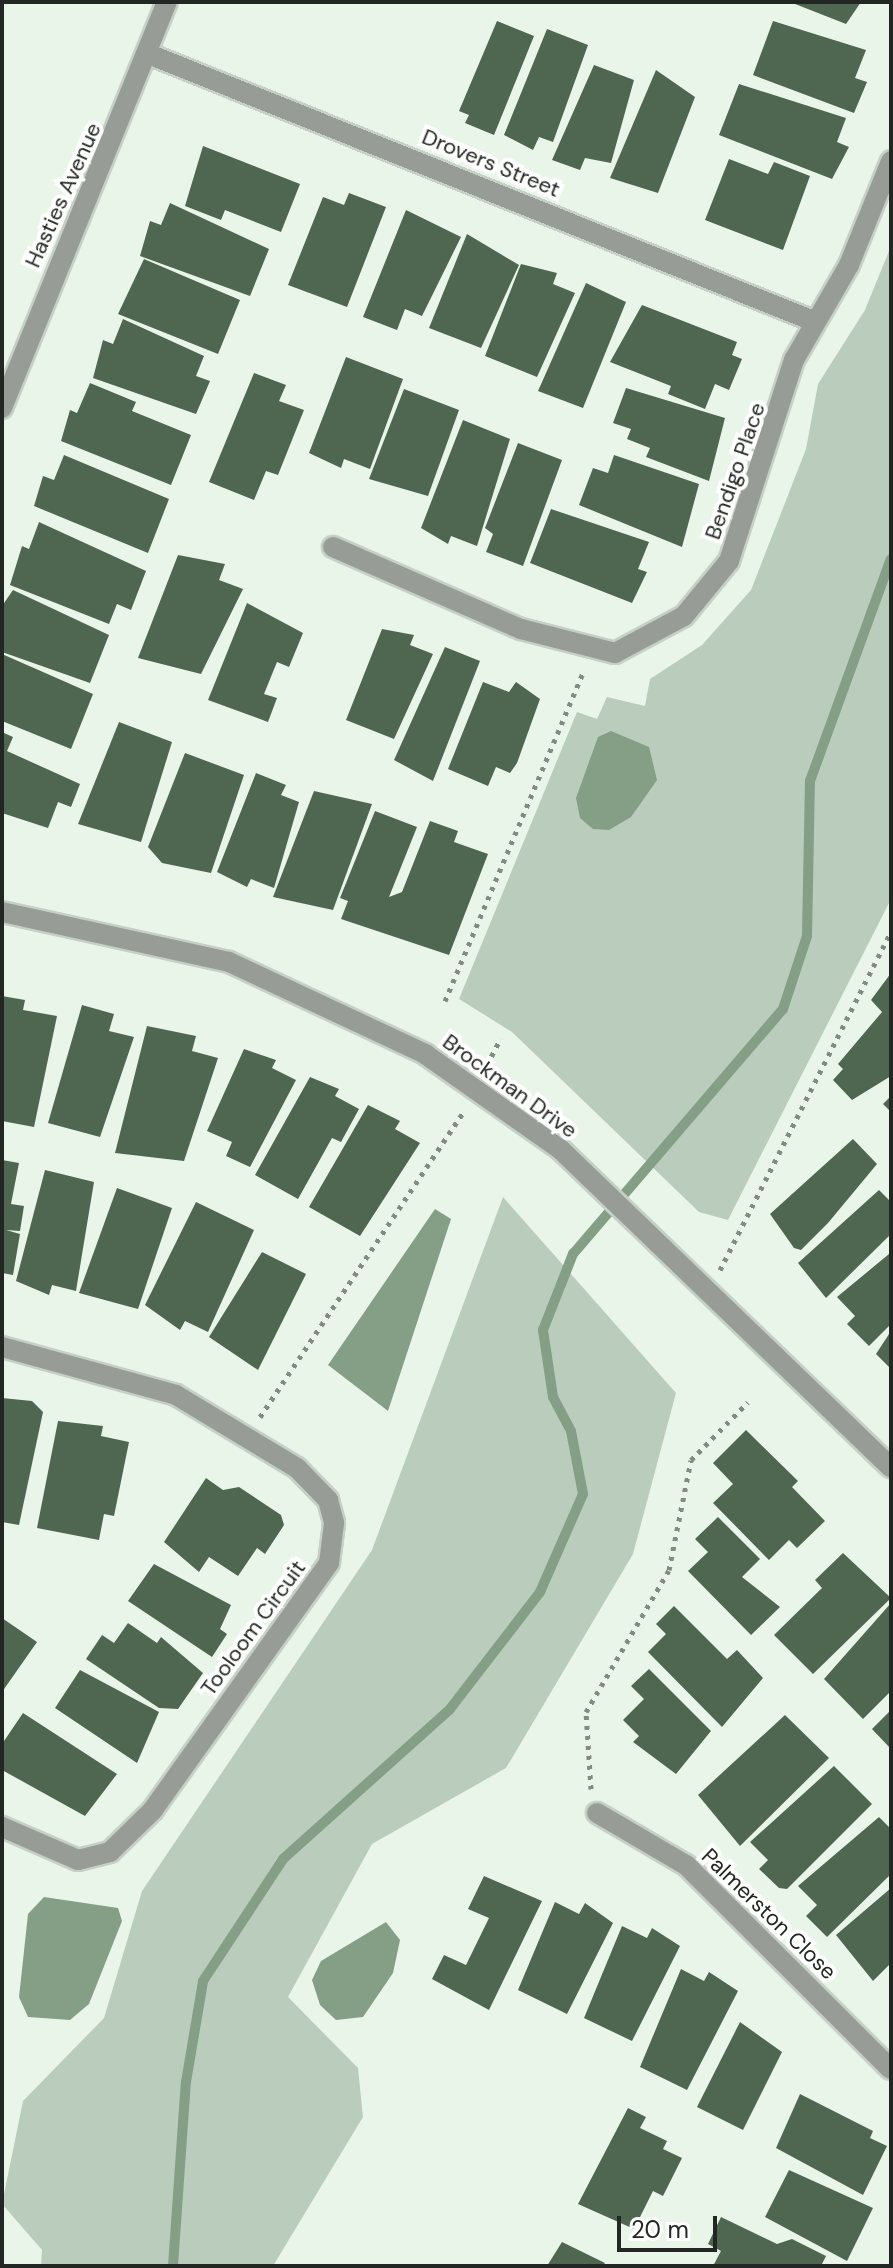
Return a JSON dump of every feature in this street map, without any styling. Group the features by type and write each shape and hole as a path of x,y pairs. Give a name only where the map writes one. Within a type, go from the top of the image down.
{"street":[{"name":"Hasties Avenue","path":"2,408 151,55 167,2"},
{"name":"Drovers Street","path":"151,55 811,320"},
{"name":"Bendigo Place","path":"333,547 521,629 593,649 615,653 641,644 684,616 729,561 811,320 849,265 891,161"},
{"name":"Brockman Drive","path":"2,912 229,962 394,1036 476,1086 561,1150 711,1289 891,1468"},
{"name":"Tooloom Circuit","path":"2,1347 176,1395 297,1468 328,1500 334,1523 329,1563 153,1810 110,1852 78,1860 2,1827"},
{"name":"Palmerston Close","path":"597,1813 686,1865 891,2069"}],"path":[{"path":"445,1001 593,649"},
{"path":"711,1289 891,931"},
{"path":"245,1438 476,1086 501,1038"},
{"path":"597,1813 586,1767 586,1712 669,1570 691,1460 748,1402"}],"shaded area":[{"path":"891,246 891,899 728,1220 699,1212 512,1032 459,999 577,712 597,719 607,697 645,706 650,679 702,645 751,590 806,449 818,384 865,310"},
{"path":"611,731 649,747 657,780 631,817 609,830 593,829 580,818 576,798 598,737"},
{"path":"503,1197 676,1393 633,1554 506,1768 372,1844 288,1997 358,2068 363,2117 273,2266 41,2266 42,2250 2,2204 23,2101 104,2018 142,1891 372,1550"},
{"path":"435,1209 451,1219 388,1411 328,1365"},
{"path":"44,1897 118,1908 122,1921 89,2004 70,2020 28,2017 19,1997 28,1914"},
{"path":"386,1922 400,1940 393,1973 363,2017 336,2020 320,2005 312,1980 321,1961"}],"building":[{"path":"790,2 861,2 846,24"},
{"path":"497,21 534,36 494,135 465,123 469,115 459,111"},
{"path":"773,21 866,50 855,78 867,82 854,113 753,75"},
{"path":"547,29 588,45 553,142 539,137 533,150 504,135"},
{"path":"594,65 634,80 611,163 585,158 580,170 552,160"},
{"path":"656,70 695,97 658,193 610,178"},
{"path":"739,84 846,118 837,142 849,147 832,179 719,135"},
{"path":"203,146 300,184 281,232 225,210 221,220 185,206"},
{"path":"729,159 768,174 774,162 810,176 783,250 705,220"},
{"path":"349,193 386,207 347,307 288,285 323,197 344,205"},
{"path":"170,203 269,249 250,296 140,256 150,221 161,225"},
{"path":"406,210 461,237 422,316 405,309 397,330 363,317"},
{"path":"467,234 519,265 481,348 429,328"},
{"path":"144,259 240,300 218,354 118,314"},
{"path":"521,264 557,273 553,284 575,293 537,377 485,356"},
{"path":"586,283 626,302 583,408 538,391"},
{"path":"642,305 737,342 732,355 742,359 729,390 715,384 705,409 668,394 671,386 610,362"},
{"path":"123,319 204,356 196,376 210,381 196,414 93,378 103,340 113,344"},
{"path":"346,357 403,379 370,469 344,459 341,468 309,453"},
{"path":"254,373 286,385 279,401 304,410 278,475 266,471 254,500 209,482"},
{"path":"90,383 136,402 132,411 191,435 171,485 61,441 70,410 77,413"},
{"path":"626,388 725,418 709,481 646,457 650,448 627,439 631,429 613,423"},
{"path":"404,389 459,410 428,496 369,479"},
{"path":"463,420 510,439 477,546 451,536 448,544 421,528"},
{"path":"518,443 562,460 523,566 486,552 493,534 485,528"},
{"path":"64,455 169,499 148,553 34,506 43,476 54,480"},
{"path":"614,455 699,484 682,547 579,505 593,468 608,473"},
{"path":"551,509 649,542 638,569 647,572 632,603 530,563"},
{"path":"39,522 146,571 131,610 117,604 109,624 10,585 22,546 29,549"},
{"path":"178,555 225,564 219,580 243,589 201,674 138,658"},
{"path":"13,590 109,635 90,683 2,652 2,606"},
{"path":"247,603 303,633 289,667 277,662 264,694 277,698 268,722 208,700"},
{"path":"382,629 414,635 410,645 433,654 394,739 346,720"},
{"path":"445,647 480,661 433,781 394,760"},
{"path":"2,654 93,694 71,749 2,721"},
{"path":"483,682 509,692 516,682 540,699 517,763 510,773 496,767 488,786 448,769"},
{"path":"119,722 172,742 141,842 78,824"},
{"path":"2,732 13,737 7,751 80,784 71,807 58,802 48,828 2,813"},
{"path":"185,753 244,775 211,873 162,863 148,847"},
{"path":"256,773 286,785 281,795 299,802 274,888 251,879 247,887 217,872"},
{"path":"314,791 372,804 333,910 273,897"},
{"path":"375,811 417,827 389,897 402,892 430,821 458,831 454,842 488,854 449,955 341,919 348,901 340,898"},
{"path":"891,973 891,1076 852,1100 833,1080 843,1069 838,1064 882,1012 871,1000"},
{"path":"2,996 25,1000 23,1010 57,1016 34,1127 2,1121"},
{"path":"82,1005 114,1014 109,1031 134,1037 100,1137 48,1123"},
{"path":"147,1026 196,1036 192,1051 218,1058 184,1161 115,1153"},
{"path":"244,1049 276,1060 272,1068 296,1080 250,1167 226,1156 232,1142 207,1131"},
{"path":"310,1077 339,1089 335,1096 359,1109 341,1142 332,1138 298,1199 255,1175"},
{"path":"891,1096 891,1112 883,1104"},
{"path":"368,1105 400,1121 395,1129 420,1143 360,1236 309,1207"},
{"path":"853,1139 877,1164 828,1223 801,1250 794,1248 770,1214"},
{"path":"2,1160 19,1163 11,1204 24,1206 20,1231 6,1230 20,1234 13,1275 2,1273"},
{"path":"45,1170 94,1182 76,1291 52,1285 49,1295 16,1281"},
{"path":"117,1188 172,1208 138,1309 79,1293"},
{"path":"879,1190 891,1202 891,1234 826,1298 798,1263"},
{"path":"196,1202 254,1230 208,1332 185,1321 180,1330 145,1305"},
{"path":"262,1252 306,1274 258,1370 209,1337"},
{"path":"889,1254 891,1324 869,1346 847,1324 855,1316 837,1297"},
{"path":"891,1331 891,1369 876,1354"},
{"path":"2,1398 32,1401 43,1412 19,1525 2,1522"},
{"path":"58,1421 103,1426 101,1436 129,1442 114,1516 104,1514 99,1540 37,1528"},
{"path":"746,1430 798,1481 792,1487 825,1521 797,1548 789,1540 769,1560 713,1503 733,1484 713,1463"},
{"path":"206,1478 223,1490 239,1487 281,1515 284,1525 265,1554 257,1548 238,1576 209,1557 199,1572 164,1542"},
{"path":"718,1517 760,1559 742,1577 780,1607 751,1635 688,1571 708,1552 695,1539"},
{"path":"843,1553 891,1598 813,1674 774,1635 822,1588 815,1580"},
{"path":"154,1564 231,1605 220,1629 227,1634 212,1657 128,1601"},
{"path":"891,1603 891,1691 863,1719 824,1679"},
{"path":"674,1606 727,1659 737,1650 763,1678 722,1727 648,1652 666,1634 656,1624"},
{"path":"2,1618 37,1642 2,1692"},
{"path":"128,1623 157,1643 161,1637 203,1673 178,1709 159,1708 86,1659 102,1635 114,1643"},
{"path":"649,1669 711,1731 676,1774 633,1742 639,1736 623,1720 644,1699 631,1686"},
{"path":"80,1670 159,1712 137,1763 55,1708"},
{"path":"891,1710 891,1749 872,1729"},
{"path":"23,1713 117,1774 85,1816 2,1770 2,1744"},
{"path":"785,1715 829,1758 740,1846 698,1795"},
{"path":"834,1766 872,1804 787,1889 779,1888 759,1869 768,1860 750,1842"},
{"path":"879,1817 891,1829 891,1874 827,1937 806,1916 817,1905 798,1886"},
{"path":"484,1876 542,1901 489,2010 432,1979 444,1955 466,1965 489,1918 468,1909"},
{"path":"891,1888 891,1963 873,1981 836,1935"},
{"path":"555,1902 579,1914 585,1903 613,1923 567,2014 518,1990"},
{"path":"622,1926 647,1938 652,1928 680,1946 632,2041 584,2018"},
{"path":"681,1969 704,1981 709,1972 738,1991 687,2090 640,2067"},
{"path":"740,2022 782,2052 743,2130 697,2107"},
{"path":"800,2094 873,2131 870,2138 887,2146 863,2195 776,2148"},
{"path":"628,2108 646,2117 640,2128 667,2141 663,2149 682,2158 663,2196 653,2191 634,2229 578,2204"},
{"path":"789,2170 873,2208 847,2261 765,2217"},
{"path":"721,2217 777,2244 792,2239 826,2256 821,2266 713,2266 721,2251 708,2244"},
{"path":"562,2242 605,2263 603,2266 547,2266"}],"waterway":[{"path":"173,2266 186,2082 203,1981 283,1859 450,1709 540,1592 583,1494 571,1431 553,1397 543,1330 573,1254 783,1009 807,936 810,781 891,559"}]}
